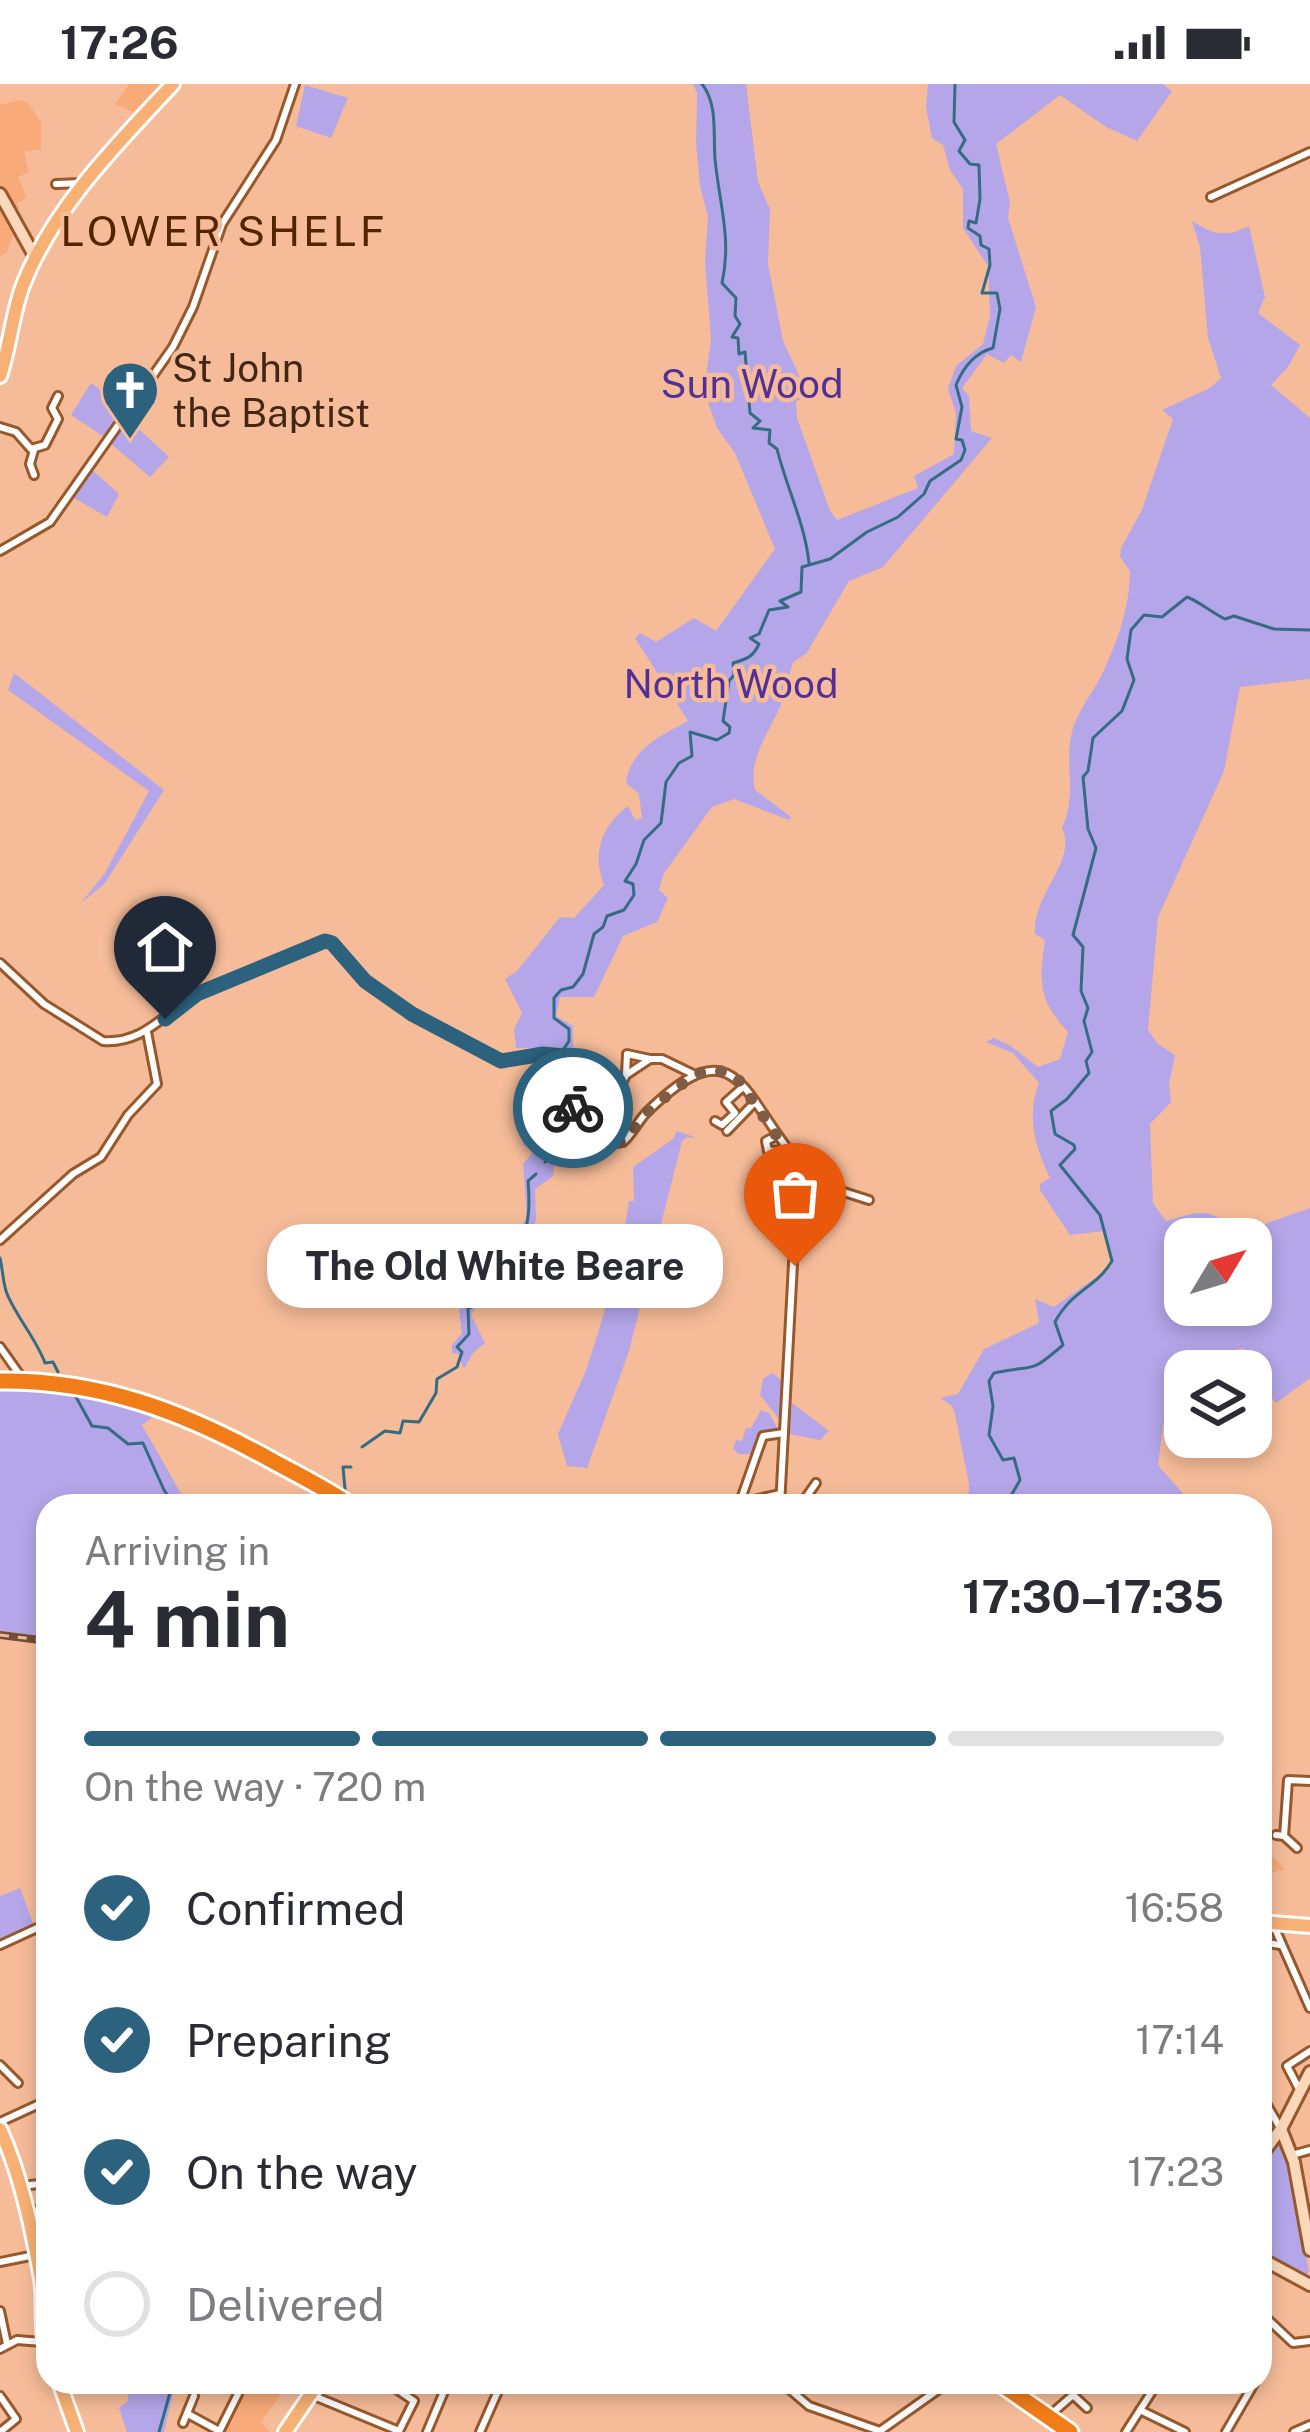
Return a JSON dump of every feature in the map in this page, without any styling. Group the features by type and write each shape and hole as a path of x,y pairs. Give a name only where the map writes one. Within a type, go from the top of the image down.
{"highway":[{"path":"0,1381 76,1384 127,1395 223,1432 330,1494"},
{"path":"1014,2394 1070,2432"}],"main road":[{"path":"0,376 17,302 36,259 84,184 172,84"},
{"path":"0,194 36,259"},
{"path":"1272,1924 1308,1931"},
{"path":"1272,2141 1310,2072"},
{"path":"0,2126 4,2151 20,2186 36,2259"},
{"path":"1281,2129 1306,2203 1310,2250"},
{"path":"1272,2264 1310,2285"},
{"path":"63,2394 77,2432"},
{"path":"285,2432 311,2394"}],"street":[{"path":"0,551 50,522 173,346 193,307 222,224 276,140 295,84"},
{"path":"1211,197 1310,152"},
{"path":"56,184 74,180 84,184"},
{"path":"34,475 30,464 34,450 45,445 56,425 58,413 52,408 58,396"},
{"path":"0,427 16,432 34,450"},
{"path":"0,963 44,1004 103,1041 114,1042 147,1032 197,994 325,941 332,943 365,981 412,1014 501,1061 561,1056 577,1118 592,1138 613,1144 628,1137 651,1108 694,1075 712,1069 727,1072 744,1086 796,1164 780,1494"},
{"path":"0,1240 73,1174 101,1157 128,1115 157,1084 147,1032"},
{"path":"613,1144 608,1111 626,1075 627,1054 668,1060 694,1075"},
{"path":"626,1075 650,1059"},
{"path":"715,1120 722,1125 735,1113 726,1102 744,1086"},
{"path":"736,1137 726,1130 753,1099"},
{"path":"777,1136 766,1141 768,1151 788,1150"},
{"path":"798,1184 822,1184 869,1200"},
{"path":"0,1347 24,1381"},
{"path":"748,1494 763,1436 785,1432"},
{"path":"809,1494 816,1484"},
{"path":"1298,1848 1280,1836 1289,1804 1287,1782 1310,1781"},
{"path":"0,1945 36,1928"},
{"path":"1272,1931 1310,2008"},
{"path":"1272,1945 1281,1946"},
{"path":"1300,2091 1287,2066 1310,2051"},
{"path":"0,2065 18,2084"},
{"path":"0,2126 36,2107"},
{"path":"1272,2114 1281,2129"},
{"path":"1292,2155 1310,2150"},
{"path":"20,2186 36,2184"},
{"path":"24,2202 34,2211 36,2222"},
{"path":"0,2262 35,2255"},
{"path":"0,2311 3,2347 17,2340 36,2346"},
{"path":"1272,2323 1293,2343 1310,2341"},
{"path":"195,2394 185,2419 219,2432 238,2394"},
{"path":"327,2394 399,2431 414,2401 404,2394"},
{"path":"427,2432 443,2394"},
{"path":"480,2432 497,2394"},
{"path":"794,2394 808,2406 880,2431 934,2394"},
{"path":"1126,2432 1150,2394"},
{"path":"1226,2432 1249,2394"},
{"path":"1047,2418 1071,2395 1087,2408"},
{"path":"0,2396 16,2419 0,2432"},
{"path":"1140,2410 1185,2432"},
{"path":"1294,2432 1310,2425"}],"shaded area":[{"path":"129,84 166,84 137,114 115,104"},
{"path":"21,100 41,122 41,149 24,152 29,172 18,177 27,198 9,213 15,228 7,252 0,257 0,105"},
{"path":"1272,1855 1285,1869 1272,1873"},
{"path":"243,2394 281,2394 261,2422 270,2432 224,2432"}],"green space":[{"path":"693,84 746,84 758,182 770,209 768,264 783,341 809,397 796,401 797,418 837,520 918,488 914,476 954,454 956,413 948,389 956,366 983,344 990,316 988,266 963,228 963,189 950,170 943,145 932,138 926,107 928,84 1162,84 1172,91 1137,141 1106,127 1060,95 996,144 1010,202 1008,218 1036,307 1021,362 1011,355 1004,363 987,354 962,388 969,396 971,431 992,438 883,567 849,581 806,654 793,662 756,758 754,779 755,790 791,817 734,799 712,807 664,873 659,890 668,898 657,922 623,936 594,997 560,997 556,1016 573,1026 573,1049 516,1048 514,1029 522,1013 505,979 517,971 560,917 574,918 604,885 599,852 605,832 628,806 635,820 642,818 639,794 626,783 634,761 649,744 688,721 635,638 640,633 656,642 694,618 716,631 775,549 704,391 711,339 705,263 708,216 700,186"},
{"path":"305,85 348,98 331,138 296,126"},
{"path":"1192,221 1220,233 1249,226 1265,297 1258,313 1300,345 1271,385 1310,418 1310,679 1240,687 1224,771 1158,917 1148,1030 1175,1055 1171,1102 1150,1124 1153,1203 1164,1218 1164,1326 1272,1326 1272,1221 1310,1208 1310,1378 1276,1403 1272,1398 1272,1350 1164,1350 1158,1465 1183,1494 969,1494 955,1414 940,1398 958,1394 984,1349 1039,1323 1035,1299 1054,1307 1112,1266 1104,1231 1070,1235 1040,1190 1040,1184 1050,1178 1034,1131 1039,1083 1013,1053 986,1042 994,1038 1011,1046 1038,1067 1060,1059 1068,1032 1046,1000 1045,940 1035,934 1040,905 1064,853 1062,828 1069,803 1073,728 1109,659 1125,609 1130,571 1120,557 1121,548 1142,510 1173,419 1162,410 1221,378 1208,338 1200,247"},
{"path":"91,383 126,409 106,438 71,415"},
{"path":"128,419 169,457 150,477 110,443"},
{"path":"92,470 119,494 107,517 72,497"},
{"path":"14,673 164,790 105,883 81,903 105,873 149,791 8,690"},
{"path":"555,1059 563,1059 570,1097 565,1128 558,1132 553,1176 535,1189 536,1220 507,1279 471,1315 485,1343 464,1369 458,1353 452,1354 452,1345 462,1333 459,1310 472,1294 488,1292 484,1284 497,1276 499,1263 527,1217 523,1164 534,1151 523,1145 521,1135 539,1138 549,1120"},
{"path":"677,1131 697,1138 682,1141 629,1351 587,1468 567,1466 558,1434 587,1368 605,1310 600,1301 620,1257 629,1201 634,1201 633,1167 673,1139"},
{"path":"1204,1213 1220,1218 1177,1218"},
{"path":"772,1373 784,1382 783,1424 760,1395 763,1379"},
{"path":"0,1385 43,1385 160,1412 142,1425 181,1494 36,1494 36,1636 0,1631"},
{"path":"792,1403 829,1431 820,1440 789,1434"},
{"path":"761,1410 769,1413 779,1431 764,1433 753,1454 739,1454 733,1449 736,1440 742,1441"},
{"path":"20,1888 34,1926 0,1942 0,1896"},
{"path":"1284,2147 1309,2271 1306,2276 1300,2277 1272,2258 1272,2150"},
{"path":"128,2394 173,2394 164,2432 127,2432 119,2408 128,2401"}],"waterway":[{"path":"702,84 714,120 725,236 722,283 736,298 735,316 740,324 732,337 738,338 739,354 745,352 750,413 760,421 753,428 770,430 769,443 777,449 809,563"},
{"path":"545,1162 555,1146 555,1122 564,1092 558,1058 569,1041 569,1029 554,1018 554,998 573,987 583,974 594,934 607,916 624,910 634,895 633,884 625,881 644,840 661,823 666,782 679,763 692,756 690,732 717,740 729,733 723,721 733,663 754,652 759,644 750,638 759,634 769,610 788,607 780,601 801,592 802,567 830,559 898,517 924,494 930,481 961,460 965,450 962,440 956,439 962,407 956,385 970,362 993,348 1000,309 997,293 982,293 989,249 968,228 969,221 976,223 979,165 970,164 959,151 965,140 954,122 955,84"},
{"path":"1012,1494 1020,1480 1014,1458 1003,1460 989,1435 993,1406 989,1381 994,1373 1036,1365 1063,1345 1055,1322 1112,1261 1100,1215 1060,1165 1075,1149 1055,1134 1051,1111 1089,1073 1086,1061 1092,1052 1084,1021 1088,1008 1081,991 1083,947 1073,935 1096,848 1088,829 1083,777 1093,738 1122,711 1134,680 1127,659 1131,630 1144,615 1162,617 1187,597 1225,619 1234,616 1274,629 1310,630"},
{"path":"362,1447 385,1431 400,1433 403,1421 419,1422 436,1393 437,1379 457,1367 462,1352 457,1347 469,1334 468,1309 485,1297 487,1284 503,1277 501,1264 517,1247 526,1227 528,1181 536,1174"},
{"path":"0,1258 12,1305 45,1363 53,1362 58,1372"},
{"path":"76,1397 92,1426 108,1428 128,1444 143,1443 167,1494"},
{"path":"345,1489 343,1467 351,1467"},
{"path":"159,2432 170,2394"}],"railway":[{"path":"0,1635 36,1640"}],"way so far":[{"path":"573,1108 592,1138 615,1144 623,1142 651,1108 694,1075 712,1069 735,1075 794,1157 798,1184 795,1266"}],"place":[{"name":"St John the Baptist","path":"130,441"},
{"name":"The Old White Beare","path":"795,1266"}],"district":[{"name":"LOWER SHELF","path":"224,230"}],"route":[{"path":"165,1019 197,994 325,941 365,981 412,1014 501,1061 543,1054 563,1056 573,1108"}],"park label":[{"name":"Sun Wood","path":"752,384"},
{"name":"North Wood","path":"731,684"}]}
